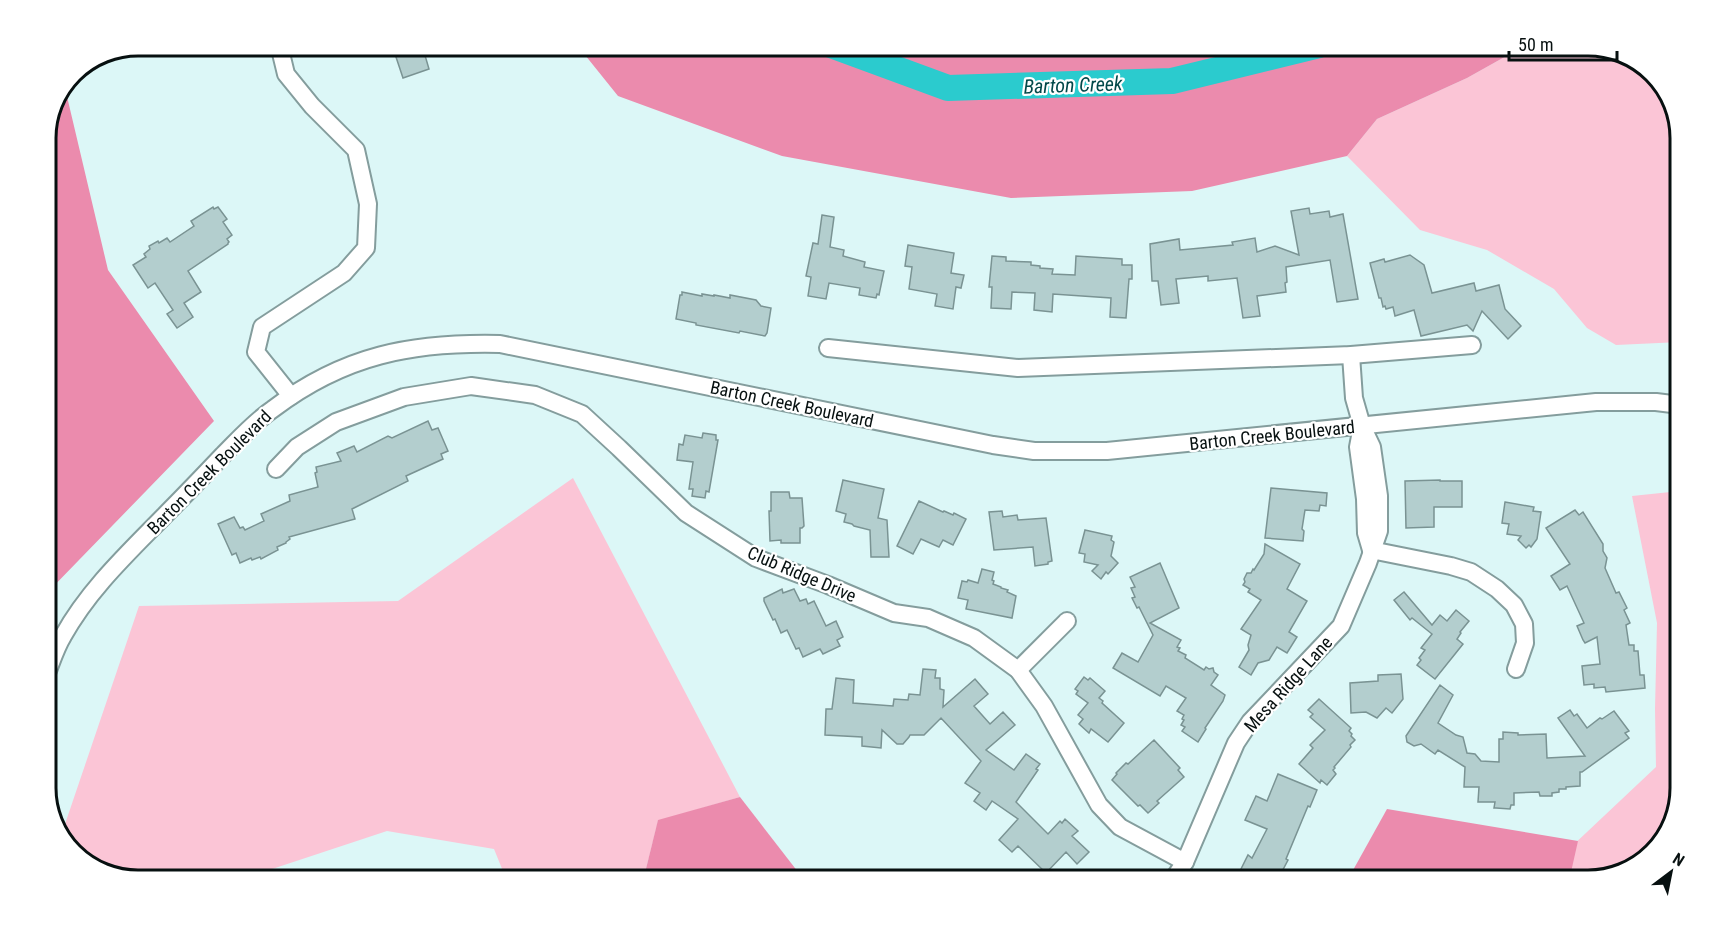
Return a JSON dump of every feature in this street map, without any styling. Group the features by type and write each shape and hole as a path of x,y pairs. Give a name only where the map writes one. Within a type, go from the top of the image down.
{"street":[{"path":"282,56 286,74 312,106 356,150 368,204 366,248 344,273 261,327 256,352 291,396"},
{"name":"Barton Creek Boulevard","path":"56,651 62,637 84,603 110,572 244,434 272,409 319,379 342,368 377,356 410,349 441,345 500,344 993,445 1034,451 1107,451 1596,402 1630,401 1669,404"},
{"path":"828,348 1018,368 1351,355 1472,345"},
{"name":"Mesa Ridge Lane","path":"1180,870 1236,743 1250,722 1341,626 1368,563 1371,550 1366,532 1365,499 1358,447 1362,426 1354,398 1351,355"},
{"name":"Club Ridge Drive","path":"276,470 297,447 336,422 404,397 471,386 535,395 582,414 686,513 756,558 894,613 928,618 974,638 1018,670 1044,706 1099,805 1120,827 1185,862"},
{"path":"1371,550 1471,572 1497,589 1514,605 1524,624 1525,644 1516,669"},
{"path":"1018,670 1067,621"}],"shaded area":[{"path":"586,56 1506,56 1467,78 1377,119 1347,156 1192,191 1011,198 782,156 618,96"},
{"path":"1506,56 1599,56 1633,69 1656,92 1665,111 1669,132 1669,343 1616,345 1587,328 1554,289 1487,250 1420,230 1347,156 1377,119 1467,78"},
{"path":"67,96 108,270 214,421 56,584 56,132 58,116"},
{"path":"573,478 740,797 658,821 646,870 503,870 494,849 387,831 269,870 137,870 121,869 101,862 83,850 69,834 64,826 139,606 398,601"},
{"path":"1670,492 1670,789 1665,815 1650,842 1641,842 1641,851 1629,860 1599,870 1547,870 1656,767 1657,623 1632,496"},
{"path":"740,797 796,870 646,870 658,820"},
{"path":"1387,809 1578,841 1571,870 1353,870"}],"building":[{"path":"396,56 425,56 429,69 403,78"},
{"path":"213,207 214,209 218,207 227,219 223,222 232,235 227,239 228,244 188,271 201,292 184,303 193,317 177,328 167,314 173,310 155,283 148,288 133,265 146,257 144,254 150,249 149,246 167,238 170,242 194,226 191,221"},
{"path":"1309,208 1310,214 1329,211 1330,217 1343,214 1358,299 1337,302 1330,260 1286,267 1286,292 1257,296 1260,316 1243,318 1237,278 1208,281 1208,276 1176,279 1179,303 1161,305 1158,281 1152,281 1150,244 1179,239 1180,250 1233,245 1232,242 1255,238 1257,252 1275,246 1299,255 1291,211"},
{"path":"822,215 834,217 830,247 844,250 843,256 865,262 864,267 884,271 879,295 877,294 876,298 859,295 860,288 829,283 826,299 808,296 811,277 806,276 813,243 818,244"},
{"path":"908,245 954,253 951,273 964,275 961,288 956,287 953,309 935,306 937,294 909,289 912,267 905,266"},
{"path":"1410,255 1424,265 1432,293 1474,283 1476,291 1499,285 1505,309 1521,326 1508,339 1482,311 1473,331 1467,325 1421,336 1414,310 1395,316 1393,307 1386,309 1385,306 1383,307 1370,263 1384,259 1385,262"},
{"path":"992,256 1006,257 1006,261 1031,262 1031,265 1040,266 1040,268 1053,269 1052,274 1075,275 1076,256 1122,259 1122,265 1132,265 1126,318 1110,317 1111,298 1053,294 1052,312 1034,310 1035,293 1012,292 1011,309 991,308 992,287 989,287"},
{"path":"682,292 730,298 730,295 756,300 761,306 771,308 767,333 765,336 740,331 739,333 676,319"},
{"path":"428,421 432,430 438,428 448,451 441,454 443,459 406,476 408,481 352,509 355,519 289,537 286,543 277,547 278,550 261,559 260,557 252,560 251,558 240,563 236,553 232,555 218,524 234,517 240,528 243,527 245,530 264,521 261,514 290,501 289,495 318,487 316,467 341,461 337,453 354,446 357,452 388,436 392,438"},
{"path":"703,433 716,435 716,440 718,440 709,492 706,491 705,498 692,496 693,489 689,489 693,462 677,460 679,444 683,445 685,435 702,438"},
{"path":"843,480 884,489 878,518 887,520 889,557 871,557 870,530 844,522 846,514 836,511"},
{"path":"1405,481 1462,481 1462,507 1434,507 1434,527 1406,528"},
{"path":"1271,488 1327,493 1326,506 1320,505 1319,511 1305,510 1303,541 1265,538"},
{"path":"771,492 789,492 790,498 802,498 804,526 800,528 800,543 770,541"},
{"path":"919,501 966,519 953,545 943,540 939,547 921,539 913,554 897,546"},
{"path":"1505,502 1534,507 1533,511 1541,512 1537,539 1531,547 1529,545 1526,548 1518,540 1521,536 1507,534 1509,524 1502,523"},
{"path":"1575,510 1579,515 1583,512 1603,544 1603,551 1607,558 1605,568 1616,593 1619,592 1627,608 1624,610 1630,623 1626,625 1629,645 1634,645 1634,651 1638,651 1640,675 1644,675 1645,688 1606,692 1605,687 1594,688 1594,684 1584,685 1582,666 1600,664 1597,637 1585,643 1577,626 1584,623 1567,586 1560,590 1551,576 1570,564 1546,528"},
{"path":"1002,511 1003,517 1017,515 1018,520 1046,518 1052,561 1035,566 1033,547 994,550 989,512"},
{"path":"1085,530 1112,536 1111,540 1114,542 1111,556 1118,563 1101,579 1092,571 1098,565 1084,562 1085,554 1079,553"},
{"path":"1265,544 1300,564 1287,589 1307,601 1289,632 1297,637 1287,653 1277,647 1269,660 1258,663 1251,675 1239,667 1249,650 1251,635 1241,629 1261,600 1248,592 1250,589 1243,585 1247,573 1254,570 1264,554"},
{"path":"1160,563 1179,608 1150,623 1181,640 1177,647 1180,648 1178,651 1186,655 1185,658 1204,670 1206,667 1213,668 1218,675 1211,685 1225,695 1198,742 1182,731 1185,727 1181,725 1184,715 1177,711 1186,698 1166,686 1160,696 1113,668 1122,653 1138,662 1153,635 1132,598 1135,597 1131,588 1135,587 1130,577"},
{"path":"982,569 994,572 993,584 1016,596 1012,618 966,609 968,600 958,598 962,581 978,583"},
{"path":"782,589 783,593 794,589 800,601 806,599 808,604 814,601 826,626 836,621 843,637 837,640 840,646 823,654 820,649 803,657 799,648 796,649 787,630 781,633 764,601 764,598"},
{"path":"1404,592 1432,625 1440,615 1447,621 1456,610 1469,621 1457,639 1463,644 1435,679 1417,665 1425,650 1421,648 1432,634 1412,618 1410,620 1394,600"},
{"path":"923,669 936,670 935,678 940,678 940,689 944,690 943,707 975,679 988,694 974,706 990,724 1003,712 1015,725 986,750 1014,770 1026,754 1040,764 1016,802 1048,834 1060,821 1062,823 1065,819 1078,831 1072,836 1089,852 1077,864 1066,852 1049,870 1043,870 1018,846 1012,852 999,840 1018,819 992,801 986,810 974,801 980,793 965,783 981,761 941,718 924,735 910,735 903,744 897,744 882,730 881,748 862,746 862,737 825,735 826,709 832,709 836,678 854,680 853,703 893,706 894,699 908,700 909,694 920,695"},
{"path":"1401,674 1403,699 1392,713 1386,708 1377,718 1366,712 1351,713 1350,683 1378,681 1378,675"},
{"path":"1084,677 1088,680 1090,678 1105,691 1099,698 1124,723 1108,742 1091,729 1089,733 1079,724 1083,719 1078,715 1088,703 1076,694 1078,691 1075,689"},
{"path":"1440,685 1453,695 1438,723 1463,737 1467,753 1475,754 1481,761 1499,762 1499,739 1503,739 1503,732 1518,733 1518,735 1546,734 1547,758 1585,756 1558,718 1570,710 1574,716 1577,714 1587,728 1614,711 1629,731 1625,733 1629,738 1580,772 1580,786 1559,789 1559,792 1552,793 1552,796 1540,796 1539,792 1514,793 1514,805 1511,805 1510,809 1494,808 1495,802 1478,802 1479,787 1464,787 1465,767 1438,750 1435,754 1421,744 1414,746 1407,742 1406,736"},
{"path":"1319,699 1351,728 1349,731 1355,740 1334,767 1336,774 1327,785 1321,780 1320,783 1299,764 1313,748 1310,745 1325,730 1310,717 1313,714 1308,710"},
{"path":"1154,740 1180,768 1178,770 1184,777 1157,801 1159,803 1148,813 1112,780 1126,763 1128,764"},
{"path":"1278,774 1317,790 1310,807 1308,806 1283,870 1240,870 1248,855 1252,858 1267,829 1245,820 1256,796 1267,801"}],"waterway":[{"name":"Barton Creek","path":"861,56 948,88 1172,81 1274,56"}]}
